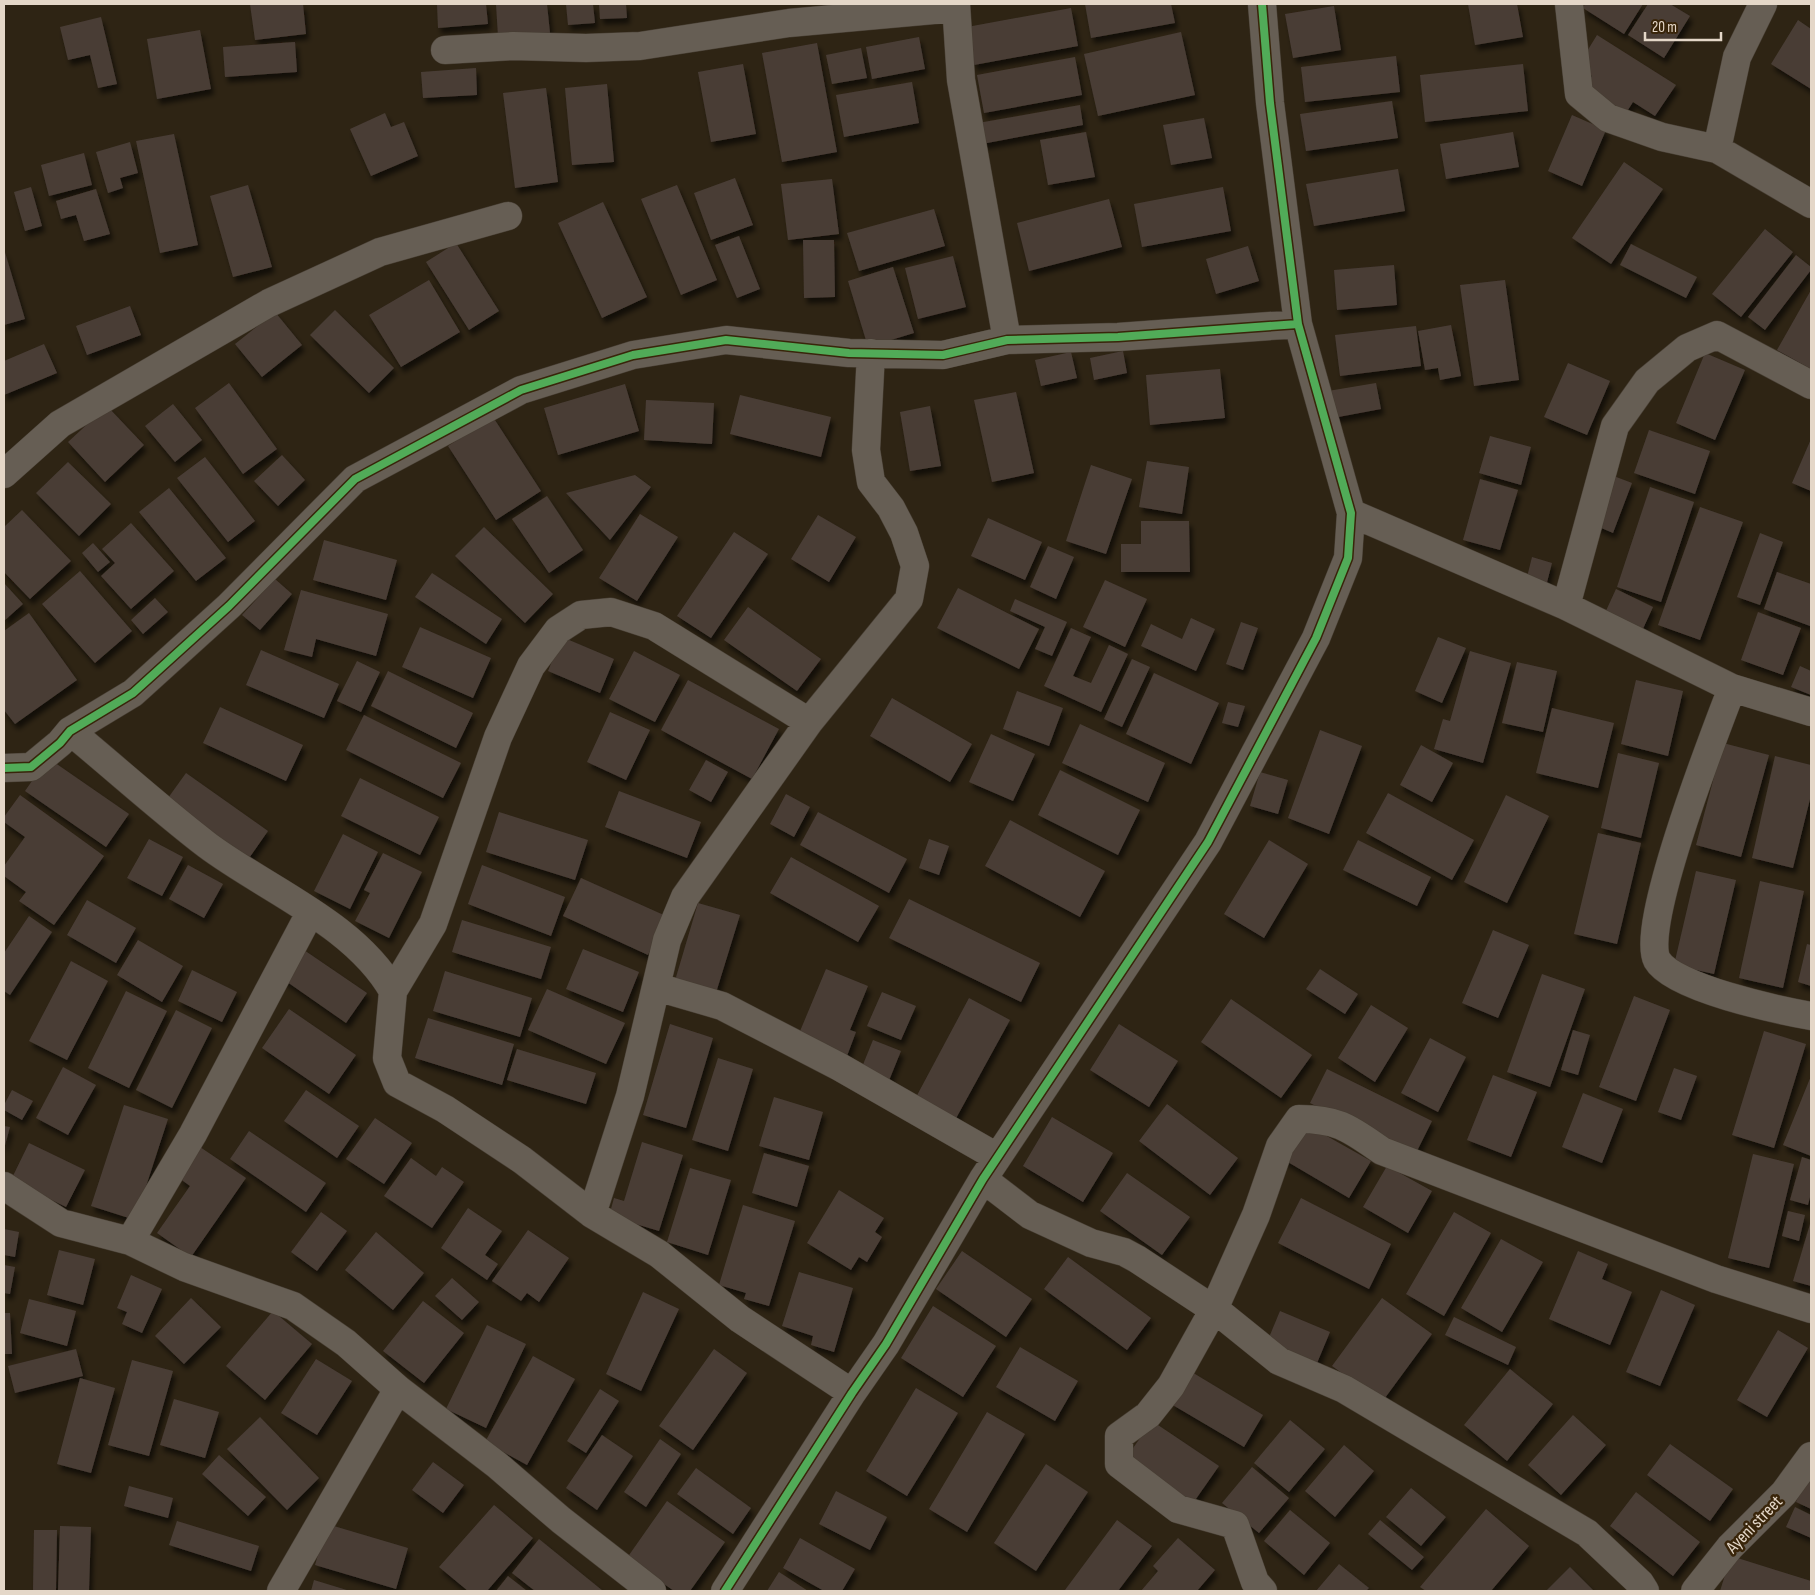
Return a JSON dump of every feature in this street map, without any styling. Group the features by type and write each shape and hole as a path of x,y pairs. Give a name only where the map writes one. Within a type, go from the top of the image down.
{"street":[{"path":"725,1591 852,1393 886,1344 997,1157 1208,842 1316,638 1348,558 1351,513 1298,324 1270,103 1262,4"},
{"path":"1717,149 1737,57 1763,4"},
{"path":"446,50 513,46 586,48 640,46 789,24 956,6 961,80 1007,340"},
{"path":"1572,8 1579,94 1608,118 1662,137 1717,149 1811,204"},
{"path":"4,474 60,424 269,303 380,252 508,216"},
{"path":"4,768 31,767 60,743 70,731 133,693 228,606 355,479 521,390 633,355 726,340 848,353 943,354 1007,340 1194,333 1298,324"},
{"path":"1566,606 1615,426 1647,381 1688,348 1717,335 1811,385"},
{"path":"592,1214 630,1096 667,940 685,898 809,722 909,599 915,566 904,533 892,508 870,482 866,450 871,353"},
{"path":"1351,513 1566,606 1732,688 1811,712"},
{"path":"809,722 654,626 611,612 581,615 558,630 531,666 502,728 433,924 393,991 387,1058 397,1083 446,1109 514,1154 592,1214 658,1254 740,1319 852,1393"},
{"path":"1732,688 1690,797 1659,907 1655,940 1657,959 1670,974 1711,991 1811,1016"},
{"path":"70,731 207,845 354,942 381,970 393,991"},
{"path":"130,1241 193,1134 310,912"},
{"path":"657,987 722,1006 838,1066 997,1157"},
{"path":"1263,1591 1255,1582 1235,1525 1178,1509 1119,1464 1119,1436 1148,1415 1171,1386 1214,1309 1256,1215 1280,1146 1299,1119 1325,1119 1348,1127 1382,1151 1698,1273 1811,1309"},
{"path":"983,1179 1030,1215 1091,1243 1130,1256 1214,1309 1279,1361 1344,1389 1587,1533 1645,1591"},
{"path":"4,1186 61,1223 130,1241 184,1267 293,1306 346,1343 398,1389 652,1591"},
{"path":"281,1591 398,1389"},
{"name":"Ayeni street","path":"1695,1591 1730,1548 1784,1492 1811,1456"}],"building":[{"path":"250,4 303,4 306,34 255,40"},
{"path":"437,4 486,4 488,24 438,28"},
{"path":"496,4 547,4 550,33 498,36"},
{"path":"566,4 593,4 595,23 568,25"},
{"path":"599,4 626,4 627,18 600,19"},
{"path":"1085,4 1171,4 1175,23 1091,38"},
{"path":"1468,4 1517,4 1523,37 1475,45"},
{"path":"1585,4 1643,4 1624,34 1583,8"},
{"path":"1648,4 1670,4 1690,16 1664,58 1628,35"},
{"path":"1334,6 1341,50 1293,58 1285,14"},
{"path":"1071,8 1078,46 974,65 967,27"},
{"path":"101,17 117,84 98,88 90,55 68,60 60,27"},
{"path":"1798,20 1811,29 1811,89 1771,64"},
{"path":"200,30 211,89 157,99 147,39"},
{"path":"1181,32 1195,95 1098,116 1084,54"},
{"path":"1597,35 1676,85 1655,116 1633,102 1626,113 1585,87 1592,76 1578,66"},
{"path":"919,37 925,69 872,79 866,47"},
{"path":"295,42 297,72 225,77 223,47"},
{"path":"817,43 837,152 782,162 762,53"},
{"path":"861,48 867,78 832,84 826,55"},
{"path":"1396,56 1400,92 1305,102 1301,67"},
{"path":"1075,57 1082,95 984,113 977,75"},
{"path":"743,64 756,134 711,142 698,72"},
{"path":"1523,64 1528,111 1425,122 1420,75"},
{"path":"476,68 477,95 423,98 421,72"},
{"path":"912,82 919,123 844,137 836,95"},
{"path":"607,84 614,162 572,165 565,88"},
{"path":"546,88 558,182 515,188 503,93"},
{"path":"1392,101 1398,138 1306,151 1300,114"},
{"path":"1080,105 1083,125 982,144 978,123"},
{"path":"385,113 391,127 404,122 418,156 371,176 350,129"},
{"path":"1572,115 1606,130 1582,186 1548,171"},
{"path":"1204,118 1212,158 1171,165 1163,125"},
{"path":"1086,132 1095,177 1048,185 1040,140"},
{"path":"1513,132 1519,167 1446,179 1440,144"},
{"path":"174,134 198,245 160,253 136,141"},
{"path":"130,142 138,173 120,178 123,188 108,193 96,152"},
{"path":"84,153 92,185 49,196 41,165"},
{"path":"1624,162 1663,189 1611,264 1572,238"},
{"path":"1398,169 1405,211 1314,226 1306,184"},
{"path":"735,178 753,225 711,240 694,193"},
{"path":"832,179 839,234 788,240 781,184"},
{"path":"248,185 272,267 233,277 210,196"},
{"path":"677,185 717,280 681,295 641,199"},
{"path":"31,187 42,226 25,231 14,192"},
{"path":"1223,187 1231,231 1142,247 1134,204"},
{"path":"96,189 110,234 84,241 76,215 61,219 56,201"},
{"path":"1109,199 1122,247 1029,271 1017,223"},
{"path":"603,202 647,297 602,318 558,223"},
{"path":"934,209 945,246 859,271 847,233"},
{"path":"1765,229 1793,252 1741,317 1712,294"},
{"path":"739,236 760,289 737,298 715,245"},
{"path":"803,240 834,240 835,297 804,298"},
{"path":"456,243 499,311 469,330 426,262"},
{"path":"1631,244 1697,277 1686,298 1620,265"},
{"path":"1248,246 1259,281 1216,294 1206,259"},
{"path":"4,249 25,319 4,325"},
{"path":"1796,255 1811,267 1811,270 1765,330 1748,317"},
{"path":"953,256 966,307 918,319 905,268"},
{"path":"1394,265 1397,305 1337,310 1334,270"},
{"path":"893,267 914,333 868,347 848,281"},
{"path":"429,280 460,332 401,367 369,315"},
{"path":"1505,280 1519,380 1474,386 1460,285"},
{"path":"1811,290 1811,369 1777,350"},
{"path":"130,306 141,335 87,355 76,326"},
{"path":"335,310 394,368 369,393 310,335"},
{"path":"275,312 302,345 262,377 235,344"},
{"path":"1451,325 1461,376 1440,380 1438,368 1425,370 1418,331"},
{"path":"1416,326 1421,366 1340,376 1335,335"},
{"path":"44,344 57,373 4,395 4,361"},
{"path":"1123,351 1127,373 1094,380 1090,358"},
{"path":"1071,352 1077,378 1041,386 1035,360"},
{"path":"1705,353 1745,370 1715,440 1676,423"},
{"path":"1568,363 1610,381 1587,435 1544,417"},
{"path":"1220,369 1225,418 1150,425 1146,375"},
{"path":"229,383 277,449 243,474 195,408"},
{"path":"1376,383 1381,409 1333,418 1328,391"},
{"path":"625,384 639,431 558,455 544,408"},
{"path":"1016,392 1034,473 992,482 974,400"},
{"path":"740,395 831,417 821,457 730,434"},
{"path":"646,400 714,403 712,444 644,440"},
{"path":"173,404 202,440 175,462 145,426"},
{"path":"107,406 144,445 105,482 68,442"},
{"path":"930,406 941,466 910,471 900,412"},
{"path":"493,417 541,491 496,520 448,446"},
{"path":"1649,430 1710,451 1695,494 1634,473"},
{"path":"1490,436 1531,447 1521,485 1479,473"},
{"path":"1811,439 1811,491 1792,483"},
{"path":"282,455 305,480 278,506 254,481"},
{"path":"205,457 255,521 228,542 177,478"},
{"path":"1147,461 1189,467 1182,514 1139,507"},
{"path":"68,462 111,504 79,536 36,493"},
{"path":"1091,465 1132,479 1106,554 1066,541"},
{"path":"635,475 651,487 610,540 566,493"},
{"path":"1611,475 1632,483 1613,533 1592,524"},
{"path":"1480,479 1518,490 1500,550 1463,540"},
{"path":"1650,487 1694,502 1661,602 1617,587"},
{"path":"169,488 226,558 196,581 139,512"},
{"path":"547,496 583,550 549,573 512,519"},
{"path":"1700,507 1743,522 1700,640 1658,625"},
{"path":"22,510 71,561 30,599 4,572 4,527"},
{"path":"640,514 678,537 637,601 599,578"},
{"path":"818,515 856,537 829,582 791,559"},
{"path":"988,518 1042,542 1025,580 971,556"},
{"path":"1141,521 1189,521 1190,572 1121,572 1121,544 1141,544"},
{"path":"131,523 174,571 131,609 101,576 115,563 102,549"},
{"path":"484,527 553,594 525,623 455,556"},
{"path":"734,532 768,554 711,638 677,616"},
{"path":"1760,533 1783,542 1760,605 1737,597"},
{"path":"324,540 397,560 386,600 313,580"},
{"path":"93,543 110,562 98,572 82,553"},
{"path":"1048,546 1074,557 1056,599 1030,587"},
{"path":"1532,557 1552,563 1545,590 1525,585"},
{"path":"80,571 132,631 95,663 42,604"},
{"path":"1777,572 1811,584 1810,626 1764,609"},
{"path":"432,573 502,619 486,644 415,597"},
{"path":"275,579 292,594 260,630 242,615"},
{"path":"1105,580 1147,599 1125,647 1083,627"},
{"path":"4,583 23,604 4,621"},
{"path":"958,588 1039,629 1019,669 937,628"},
{"path":"1616,589 1653,607 1642,631 1605,613"},
{"path":"301,590 388,614 376,656 316,639 312,657 284,650"},
{"path":"155,598 168,612 143,634 131,620"},
{"path":"1015,599 1067,622 1052,656 1035,649 1045,627 1010,611"},
{"path":"748,607 821,659 797,691 724,640"},
{"path":"1758,612 1801,628 1783,675 1741,660"},
{"path":"29,613 77,680 15,724 4,710 4,631"},
{"path":"1191,618 1215,629 1196,671 1141,646 1151,624 1182,639"},
{"path":"1241,622 1258,628 1243,670 1226,664"},
{"path":"420,627 491,658 473,698 402,667"},
{"path":"1071,628 1091,637 1073,676 1091,683 1109,645 1128,654 1101,712 1044,686"},
{"path":"562,637 614,659 600,693 548,671"},
{"path":"1438,637 1466,648 1442,703 1415,691"},
{"path":"261,650 339,684 324,718 246,685"},
{"path":"634,651 680,675 655,722 609,699"},
{"path":"1470,651 1511,663 1483,763 1434,749 1443,719 1450,721"},
{"path":"1132,659 1150,667 1122,727 1104,719"},
{"path":"357,661 380,672 361,712 337,701"},
{"path":"1517,662 1557,671 1543,732 1502,723"},
{"path":"1800,666 1811,671 1811,695 1791,687"},
{"path":"388,671 473,713 456,748 371,706"},
{"path":"1154,673 1219,703 1191,764 1126,734"},
{"path":"688,680 779,729 752,779 661,730"},
{"path":"1636,680 1683,691 1668,756 1621,744"},
{"path":"1017,691 1063,708 1049,746 1003,729"},
{"path":"892,698 972,744 950,782 870,736"},
{"path":"1228,702 1245,706 1238,727 1222,723"},
{"path":"220,707 303,745 286,781 203,743"},
{"path":"1552,708 1614,723 1598,788 1536,773"},
{"path":"610,712 650,730 626,780 587,762"},
{"path":"364,715 461,763 443,798 346,750"},
{"path":"1080,724 1165,763 1148,802 1062,763"},
{"path":"1320,730 1362,746 1329,834 1288,818"},
{"path":"991,734 1035,754 1013,801 969,782"},
{"path":"1723,743 1769,755 1741,857 1696,845"},
{"path":"1421,745 1453,763 1432,802 1400,785"},
{"path":"1618,753 1659,763 1641,838 1601,828"},
{"path":"1775,756 1811,765 1811,795 1793,868 1752,858"},
{"path":"48,758 129,814 106,847 25,791"},
{"path":"706,760 728,772 711,802 689,790"},
{"path":"1060,770 1140,810 1118,855 1038,815"},
{"path":"1260,772 1288,780 1278,814 1250,806"},
{"path":"186,773 268,831 245,864 163,805"},
{"path":"360,778 439,817 420,855 341,816"},
{"path":"619,791 701,822 687,858 605,827"},
{"path":"1388,793 1474,840 1452,880 1366,833"},
{"path":"786,794 810,807 794,837 770,824"},
{"path":"20,795 104,856 54,925 19,901 26,892 4,876 4,866 25,837 4,822 4,817"},
{"path":"1506,795 1549,816 1507,903 1464,882"},
{"path":"499,812 588,840 575,880 486,852"},
{"path":"818,812 907,859 889,893 800,845"},
{"path":"1010,820 1105,871 1080,917 985,866"},
{"path":"1598,833 1641,843 1617,944 1574,934"},
{"path":"343,834 378,852 350,909 314,891"},
{"path":"149,839 183,857 162,896 127,878"},
{"path":"929,839 949,846 939,875 919,868"},
{"path":"1269,840 1308,864 1264,938 1224,914"},
{"path":"1358,840 1431,877 1417,906 1343,870"},
{"path":"383,853 422,872 389,938 355,921 370,893 364,890"},
{"path":"791,857 879,906 858,942 770,893"},
{"path":"188,865 223,884 204,918 169,899"},
{"path":"482,865 565,897 551,936 468,904"},
{"path":"1696,871 1736,880 1714,974 1674,965"},
{"path":"581,878 666,916 648,955 563,916"},
{"path":"1760,881 1804,891 1783,988 1739,978"},
{"path":"909,899 1040,963 1021,1002 889,938"},
{"path":"87,900 136,928 116,963 67,935"},
{"path":"698,903 740,915 715,996 674,984"},
{"path":"29,916 52,932 10,995 4,991 4,953"},
{"path":"462,920 551,947 541,979 452,952"},
{"path":"1493,930 1529,945 1498,1018 1462,1003"},
{"path":"138,940 183,966 162,1002 117,975"},
{"path":"1807,944 1811,945 1811,986 1798,982"},
{"path":"301,948 367,993 346,1023 280,977"},
{"path":"583,949 639,972 623,1012 566,989"},
{"path":"71,961 108,981 67,1060 29,1041"},
{"path":"826,969 868,986 850,1030 856,1032 847,1056 798,1036"},
{"path":"1320,969 1358,994 1345,1014 1306,989"},
{"path":"192,970 237,992 222,1022 178,1001"},
{"path":"445,971 532,998 520,1037 433,1011"},
{"path":"1542,974 1585,989 1550,1087 1507,1072"},
{"path":"547,989 625,1023 606,1064 528,1030"},
{"path":"126,991 167,1011 129,1088 88,1068"},
{"path":"882,992 916,1006 901,1040 867,1026"},
{"path":"1634,996 1670,1010 1636,1101 1599,1087"},
{"path":"969,998 1010,1020 954,1122 914,1101"},
{"path":"1231,999 1312,1055 1281,1098 1201,1042"},
{"path":"1371,1005 1408,1028 1375,1082 1338,1058"},
{"path":"289,1009 356,1055 329,1094 262,1048"},
{"path":"176,1010 212,1028 172,1108 136,1090"},
{"path":"428,1018 514,1044 502,1085 415,1058"},
{"path":"670,1024 713,1038 686,1128 643,1115"},
{"path":"1119,1024 1178,1061 1149,1107 1090,1070"},
{"path":"1573,1030 1590,1035 1578,1075 1561,1070"},
{"path":"1764,1031 1806,1044 1774,1148 1732,1135"},
{"path":"1430,1038 1466,1057 1438,1112 1401,1093"},
{"path":"873,1040 901,1051 888,1083 860,1072"},
{"path":"517,1049 596,1073 586,1104 507,1080"},
{"path":"718,1058 753,1069 728,1151 692,1140"},
{"path":"63,1067 96,1085 68,1135 36,1118"},
{"path":"1674,1068 1697,1076 1681,1120 1658,1112"},
{"path":"1327,1069 1432,1121 1415,1155 1310,1103"},
{"path":"1493,1075 1537,1092 1511,1157 1467,1140"},
{"path":"1811,1076 1811,1156 1783,1145"},
{"path":"12,1090 33,1101 22,1120 4,1110 4,1105"},
{"path":"306,1090 359,1126 337,1158 284,1121"},
{"path":"1583,1093 1623,1109 1602,1163 1562,1147"},
{"path":"774,1097 823,1112 809,1160 759,1146"},
{"path":"1167,1104 1238,1158 1210,1195 1139,1141"},
{"path":"124,1105 168,1119 135,1220 91,1206"},
{"path":"1052,1117 1113,1153 1083,1202 1023,1166"},
{"path":"375,1118 412,1143 384,1184 346,1159"},
{"path":"1302,1122 1371,1161 1349,1198 1281,1158"},
{"path":"4,1126 10,1127 4,1149"},
{"path":"249,1131 326,1183 306,1212 230,1159"},
{"path":"642,1142 683,1155 659,1231 609,1216 614,1198 624,1201"},
{"path":"29,1143 85,1170 66,1207 11,1180"},
{"path":"200,1147 246,1178 191,1257 157,1233 190,1186 179,1178"},
{"path":"764,1153 809,1166 797,1207 752,1193"},
{"path":"1753,1154 1794,1164 1769,1268 1728,1258"},
{"path":"1802,1157 1811,1160 1811,1193 1808,1205 1790,1200"},
{"path":"411,1158 436,1176 442,1167 464,1182 432,1228 384,1196"},
{"path":"1387,1166 1432,1191 1408,1233 1363,1207"},
{"path":"690,1168 731,1180 708,1255 667,1242"},
{"path":"1127,1173 1190,1217 1162,1255 1100,1211"},
{"path":"839,1190 884,1218 875,1232 882,1237 867,1262 859,1257 851,1270 807,1243"},
{"path":"1301,1198 1391,1244 1369,1289 1278,1243"},
{"path":"743,1205 795,1221 769,1306 744,1299 746,1293 719,1285"},
{"path":"468,1208 502,1231 485,1255 498,1264 487,1280 441,1248"},
{"path":"1788,1211 1805,1215 1799,1241 1782,1236"},
{"path":"321,1212 347,1231 317,1271 291,1252"},
{"path":"1454,1212 1491,1233 1444,1316 1406,1294"},
{"path":"1811,1221 1811,1286 1793,1281"},
{"path":"4,1229 19,1232 15,1257 4,1255"},
{"path":"528,1230 569,1258 539,1302 527,1293 521,1301 492,1281"},
{"path":"376,1232 424,1273 393,1310 345,1270"},
{"path":"1501,1239 1543,1262 1502,1332 1461,1308"},
{"path":"59,1250 95,1259 83,1305 47,1295"},
{"path":"962,1251 1032,1299 1006,1337 936,1289"},
{"path":"1578,1251 1608,1264 1602,1279 1632,1292 1610,1345 1549,1319"},
{"path":"1068,1257 1151,1318 1127,1350 1044,1289"},
{"path":"4,1265 15,1267 10,1294 4,1293"},
{"path":"799,1272 853,1288 834,1352 811,1345 813,1336 782,1326"},
{"path":"131,1275 162,1289 142,1333 122,1324 127,1312 117,1308"},
{"path":"452,1278 479,1302 462,1320 435,1296"},
{"path":"1661,1290 1695,1305 1660,1386 1626,1372"},
{"path":"643,1292 679,1309 641,1391 606,1374"},
{"path":"191,1298 221,1327 184,1364 155,1336"},
{"path":"1382,1298 1432,1334 1382,1402 1332,1366"},
{"path":"29,1299 76,1311 67,1346 20,1333"},
{"path":"423,1301 464,1333 424,1383 383,1351"},
{"path":"933,1306 996,1346 963,1397 901,1358"},
{"path":"273,1311 312,1344 265,1400 226,1366"},
{"path":"1280,1311 1330,1332 1315,1368 1265,1347"},
{"path":"4,1313 10,1313 12,1354 4,1354"},
{"path":"1454,1317 1516,1347 1508,1365 1445,1335"},
{"path":"487,1325 526,1344 486,1428 446,1409"},
{"path":"1778,1330 1808,1348 1767,1417 1737,1400"},
{"path":"1020,1347 1078,1381 1055,1421 996,1387"},
{"path":"76,1349 83,1376 15,1393 8,1366"},
{"path":"714,1349 747,1373 693,1450 659,1426"},
{"path":"533,1356 575,1379 527,1465 485,1442"},
{"path":"316,1359 352,1381 317,1435 281,1413"},
{"path":"132,1360 173,1371 149,1456 108,1445"},
{"path":"1510,1369 1553,1404 1507,1461 1464,1425"},
{"path":"1190,1371 1263,1415 1244,1447 1171,1404"},
{"path":"80,1378 115,1388 91,1473 57,1464"},
{"path":"916,1388 958,1413 907,1496 866,1471"},
{"path":"600,1389 619,1401 586,1453 567,1441"},
{"path":"174,1399 219,1412 205,1458 160,1445"},
{"path":"987,1412 1025,1434 967,1532 929,1509"},
{"path":"1573,1415 1606,1445 1561,1495 1528,1465"},
{"path":"260,1417 319,1478 287,1510 227,1449"},
{"path":"1290,1420 1325,1449 1289,1492 1254,1463"},
{"path":"1152,1421 1219,1466 1191,1506 1124,1461"},
{"path":"602,1435 633,1456 597,1510 566,1488"},
{"path":"660,1439 681,1454 646,1507 624,1492"},
{"path":"1670,1444 1733,1489 1710,1521 1647,1475"},
{"path":"1344,1445 1374,1471 1335,1517 1305,1491"},
{"path":"219,1455 266,1497 248,1516 202,1474"},
{"path":"433,1462 464,1485 443,1513 412,1490"},
{"path":"1046,1464 1088,1492 1036,1571 994,1543"},
{"path":"1252,1467 1289,1498 1259,1533 1222,1503"},
{"path":"1811,1467 1811,1509 1796,1502"},
{"path":"696,1468 751,1508 733,1534 677,1494"},
{"path":"129,1486 173,1498 168,1518 124,1506"},
{"path":"1411,1488 1446,1517 1421,1546 1386,1517"},
{"path":"836,1491 887,1517 870,1550 819,1524"},
{"path":"1636,1492 1700,1542 1673,1576 1610,1526"},
{"path":"667,1501 725,1542 690,1591 674,1591 627,1558"},
{"path":"494,1505 533,1538 487,1591 468,1591 439,1567"},
{"path":"1795,1507 1811,1515 1811,1538 1786,1527"},
{"path":"1486,1509 1529,1546 1491,1591 1426,1591 1420,1587"},
{"path":"1290,1510 1330,1543 1304,1575 1264,1541"},
{"path":"1117,1520 1152,1546 1118,1591 1065,1590"},
{"path":"1380,1520 1424,1557 1412,1570 1368,1534"},
{"path":"177,1521 259,1546 251,1571 169,1545"},
{"path":"327,1524 408,1548 396,1589 315,1565"},
{"path":"60,1526 91,1527 89,1591 58,1591"},
{"path":"34,1530 57,1530 56,1591 33,1591"},
{"path":"800,1538 855,1569 842,1591 824,1591 783,1568"},
{"path":"1178,1538 1215,1570 1197,1591 1141,1591 1158,1571 1153,1566"},
{"path":"539,1539 603,1591 535,1591 512,1573"},
{"path":"1731,1556 1811,1581 1810,1591 1720,1591"},
{"path":"1339,1564 1369,1588 1366,1591 1316,1591"},
{"path":"1570,1567 1594,1591 1546,1591"},
{"path":"779,1572 808,1591 767,1591"},
{"path":"508,1576 527,1591 496,1591"},
{"path":"314,1580 350,1591 311,1591"}],"cycle path":[{"path":"725,1591 852,1393 886,1344 983,1179 1208,842 1316,638 1348,558 1351,513 1298,324 1270,103 1262,4"},
{"path":"4,768 31,767 60,743 70,731 133,693 229,606 355,479 521,390 633,355 726,340 849,353 943,355 1007,340 1118,337 1298,324"}]}
